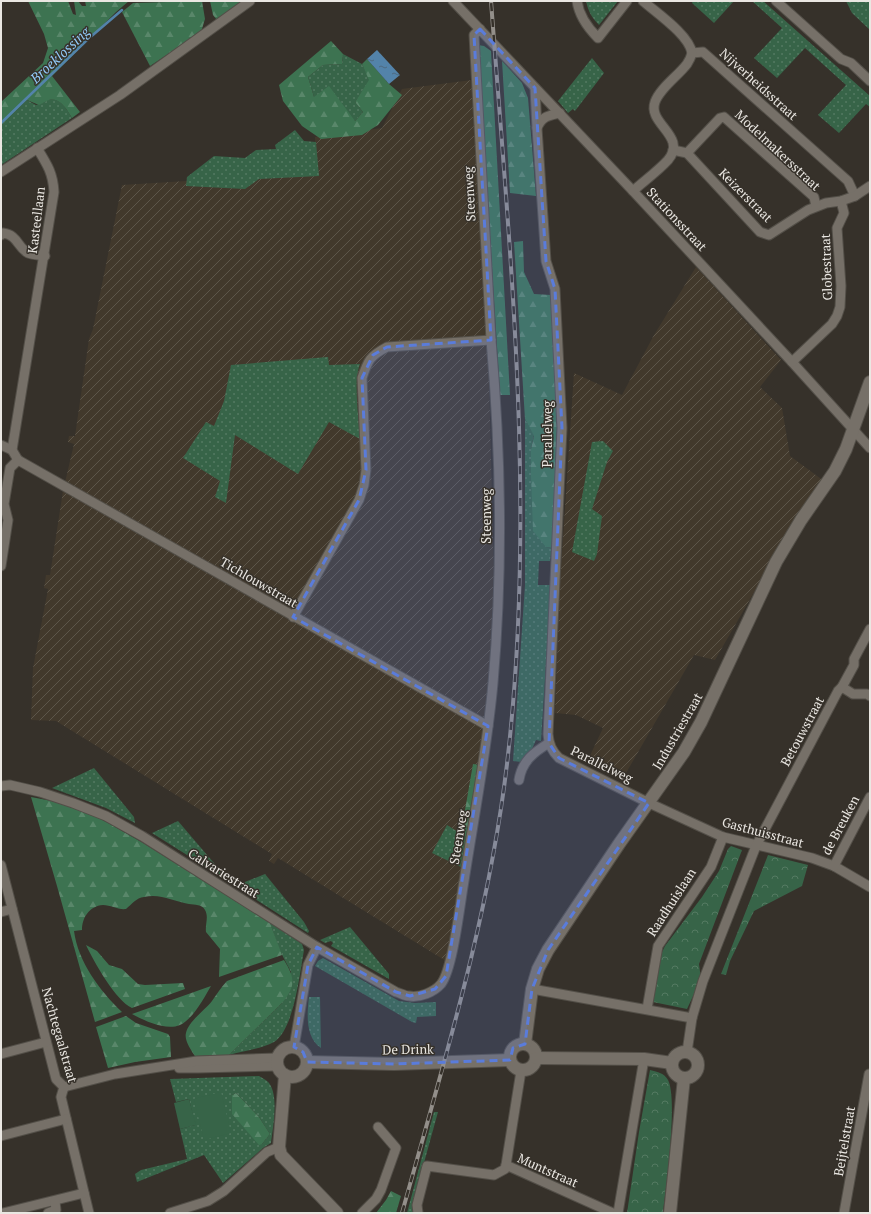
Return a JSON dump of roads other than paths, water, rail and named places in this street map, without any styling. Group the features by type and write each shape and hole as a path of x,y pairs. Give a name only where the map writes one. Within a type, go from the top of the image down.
{"street":[{"path":"1,172 120,95 250,1"},
{"name":"Stationsstraat","path":"453,1 633,191 870,448"},
{"path":"578,1 582,18 588,28 598,38 627,1"},
{"path":"633,191 668,159 673,150 673,140 657,118 654,112 654,103 659,95 688,64 692,53 691,46 684,36 643,1"},
{"path":"776,1 841,59 851,63 870,81"},
{"name":"Steenweg","path":"426,994 441,984 449,967 480,784 493,685 497,633 499,468 474,35 480,29"},
{"name":"Nijverheidsstraat","path":"692,53 703,52 709,57 848,181 855,196"},
{"name":"Parallelweg","path":"535,88 546,261 555,288 562,428 548,734 549,743 552,751 560,758 649,803"},
{"path":"537,128 540,121 548,116 560,113"},
{"name":"Modelmakersstraat","path":"687,153 720,118 724,117 814,197 816,206"},
{"name":"Kasteellaan","path":"12,450 45,256 54,186 51,172 47,163 37,148"},
{"path":"673,150 687,153"},
{"name":"Keizerstraat","path":"687,153 760,232 769,234 816,206 841,201 855,196 870,186"},
{"name":"Globestraat","path":"792,362 832,324 840,307 837,228 844,213 841,201"},
{"path":"1,234 10,234 23,250 30,254 45,256"},
{"path":"293,617 359,500 364,485 366,470 362,378 366,365 373,355 387,347 491,340"},
{"name":"Industriestraat","path":"525,1044 532,989 538,969 548,950 619,844 684,752 701,722 776,562 801,520 835,471 846,449 870,382"},
{"path":"1,445 12,450 18,460 10,468 3,504 8,520 1,566"},
{"name":"Tichlouwstraat","path":"18,460 488,726"},
{"name":"Betouwstraat","path":"756,846 838,691 842,687 854,665 854,659 870,629"},
{"path":"842,687 853,694 867,694 870,696"},
{"path":"519,780 520,772 526,761 535,752 549,743"},
{"name":"Calvariestraat","path":"1,786 10,786 40,792 106,816 142,836 317,947 396,992 410,996 426,994"},
{"name":"de Breuken","path":"834,866 870,797"},
{"name":"Gasthuisstraat","path":"649,803 723,837 812,858 834,866 870,887"},
{"name":"Raadhuislaan","path":"647,1009 658,946 711,867 723,837"},
{"path":"686,1052 692,1018 703,982 756,846"},
{"name":"Nachtegaalstraat","path":"1,865 56,1079 64,1087 61,1097 89,1213"},
{"path":"1,912 12,909"},
{"path":"294,1047 308,965 317,947"},
{"path":"532,989 692,1018"},
{"path":"1,1054 46,1042"},
{"path":"525,1044 533,1049 536,1058 532,1067 525,1071 521,1071 513,1067 510,1060 510,1053 513,1048 518,1045 525,1044"},
{"path":"294,1047 303,1052 307,1062 303,1072 290,1076 280,1072 277,1062 280,1052 283,1049 294,1047"},
{"path":"686,1052 692,1054 696,1058 698,1067 695,1074 691,1077 680,1078 674,1073 672,1063 677,1054 686,1052"},
{"path":"536,1058 644,1059 672,1063"},
{"path":"618,1213 644,1059"},
{"name":"De Drink","path":"307,1062 394,1064 510,1060"},
{"path":"64,1087 115,1074 197,1061 277,1062"},
{"path":"506,1166 521,1071"},
{"name":"Beijtelstraat","path":"844,1213 869,1074"},
{"path":"290,1076 280,1129 279,1147 281,1155 337,1213"},
{"path":"670,1213 684,1078"},
{"path":"1,1136 66,1119"},
{"path":"362,1213 376,1198 381,1190 396,1148 378,1127"},
{"path":"170,1213 208,1201 224,1190 267,1152 279,1147"},
{"name":"Muntstraat","path":"418,1213 417,1205 427,1166 494,1175 506,1166 613,1213"},
{"path":"3,1213 84,1193"},
{"path":"48,1213 56,1210 55,1201"}],"water":[{"path":"377,50 400,75 389,84 367,59"}],"waterway":[{"name":"Broeklossing","path":"1,123 87,40 122,10"}],"railway":[{"path":"402,1213 463,990 489,878 507,764 516,669 520,573 520,478 517,382 506,192 491,1"}]}
